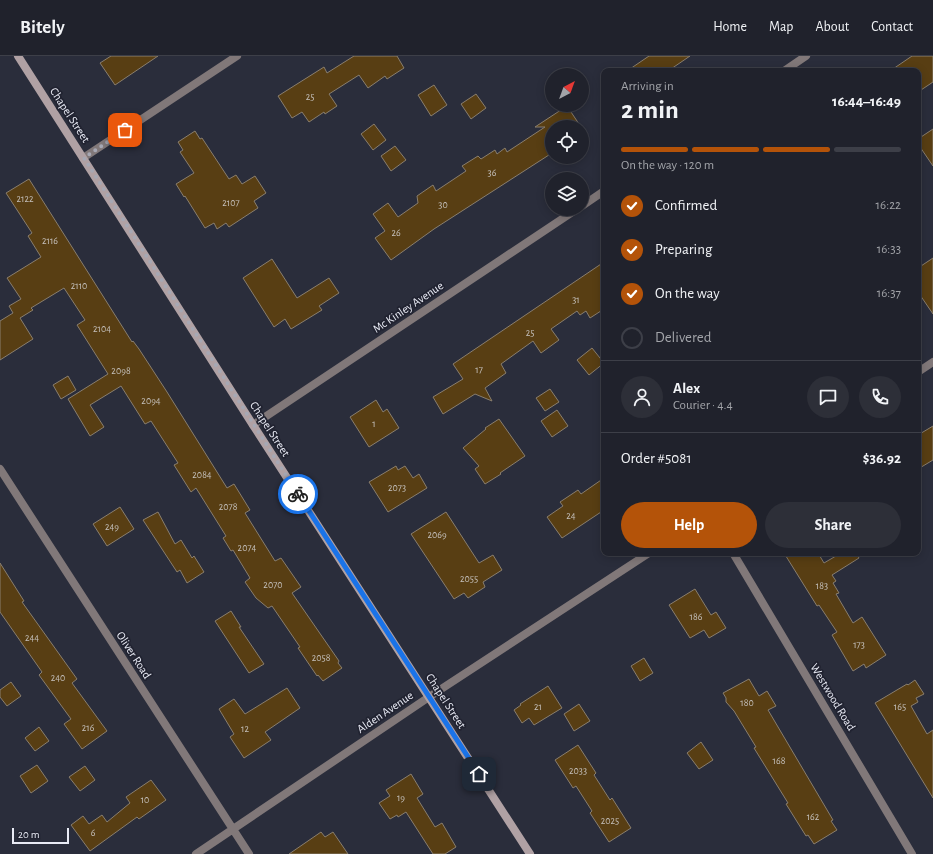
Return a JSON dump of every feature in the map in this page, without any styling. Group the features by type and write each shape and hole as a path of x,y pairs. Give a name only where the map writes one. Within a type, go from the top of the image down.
{"street":[{"name":"Chapel Street","path":"18,56 530,854"},
{"path":"84,158 237,56"},
{"path":"788,68 806,56"},
{"path":"589,201 601,193"},
{"name":"Mc Kinley Avenue","path":"254,425 567,216"},
{"path":"921,370 933,362"},
{"name":"Oliver Road","path":"0,469 249,854"},
{"name":"Alden Avenue","path":"196,854 430,697 644,556"},
{"name":"Westwood Road","path":"735,556 912,854"}],"building":[{"path":"111,56 158,56 115,85 100,63"},
{"path":"354,56 397,56 404,68 387,79 385,76 368,88 359,75 329,94 337,106 325,114 324,112 309,122 302,112 292,118 278,96 324,67 327,73"},
{"path":"649,56 690,56 672,68 631,68"},
{"path":"912,56 933,56 933,82 921,90 921,68 894,68"},
{"path":"434,85 447,105 431,116 418,95"},
{"path":"476,94 486,108 471,119 461,104"},
{"path":"558,112 571,112 576,120 546,120"},
{"path":"545,120 545,127 535,127"},
{"path":"374,124 386,140 373,150 361,134"},
{"path":"545,127 545,158 434,229 391,260 375,238 385,231 373,214 388,203 398,217 418,203 417,196 433,185 436,191 466,171 462,166 478,156 481,159 495,150 497,154 505,148 507,152"},
{"path":"933,129 933,166 921,148 921,137"},
{"path":"195,131 200,139 202,138 229,179 236,175 242,184 255,176 266,193 254,201 258,208 229,227 226,223 217,229 214,223 205,228 176,184 194,173 180,152 183,150 178,142"},
{"path":"395,146 406,160 391,171 381,156"},
{"path":"29,179 132,342 133,341 139,349 167,392 227,488 234,484 250,510 245,513 275,561 281,558 301,587 292,593 339,661 338,663 342,668 323,681 318,675 317,676 298,648 300,647 272,606 268,608 256,598 245,582 250,578 233,550 231,551 223,538 226,536 196,488 191,492 174,465 178,463 151,421 145,424 121,386 90,405 104,427 90,436 68,399 108,374 77,325 85,320 64,288 31,308 33,310 20,318 33,339 0,360 0,321 13,313 9,306 21,299 7,278 41,257 28,236 32,233 6,193"},
{"path":"933,258 933,314 921,296 921,266"},
{"path":"272,259 297,298 329,278 339,293 319,306 322,310 291,329 285,319 274,327 243,278"},
{"path":"601,264 601,311 590,318 586,311 580,315 577,311 551,329 559,340 541,353 533,341 501,364 506,373 485,388 492,401 475,394 443,414 433,397 463,379 453,364"},
{"path":"592,348 601,359 601,365 589,375 577,360"},
{"path":"68,376 76,390 61,399 53,385"},
{"path":"550,389 559,402 545,411 536,398"},
{"path":"376,400 383,412 387,409 399,428 369,447 350,417"},
{"path":"557,410 568,426 552,437 541,421"},
{"path":"499,419 525,456 485,484 475,469 479,466 463,448 486,429 485,428"},
{"path":"933,426 933,460 921,467 921,433"},
{"path":"396,466 398,470 405,466 413,478 419,474 427,488 388,512 369,482"},
{"path":"601,480 601,512 562,538 547,517 563,506 560,502 578,490 581,494"},
{"path":"120,507 134,529 107,546 93,524"},
{"path":"158,512 175,544 181,540 192,558 194,556 204,572 187,583 180,570 177,572 143,520"},
{"path":"446,512 479,563 493,555 502,570 483,582 485,587 468,598 464,593 454,599 411,534"},
{"path":"786,556 820,556 824,563 836,556 858,556 859,558 832,575 836,581 833,583 839,593 836,594 853,623 862,617 886,655 866,668 864,664 853,671 832,635 837,632 819,605 817,606"},
{"path":"0,563 24,601 22,602 77,679 72,683 107,731 82,749 64,724 71,719 39,675 42,672 0,612"},
{"path":"695,589 711,615 716,612 726,628 709,638 704,630 690,638 669,605"},
{"path":"231,611 241,627 239,627 264,664 249,673 215,621"},
{"path":"644,658 653,673 640,681 631,666"},
{"path":"749,679 759,696 767,691 776,706 768,710 833,820 831,821 837,830 814,844 808,835 806,836 786,804 788,803 754,748 756,747 734,711 726,702 726,698 723,693"},
{"path":"915,680 924,694 916,698 918,702 911,706 927,734 933,730 933,798 875,703"},
{"path":"11,682 21,696 7,706 0,697 0,690"},
{"path":"548,686 562,708 534,725 529,718 522,723 514,710 521,705 520,704"},
{"path":"287,688 300,708 265,732 271,740 244,758 230,737 234,734 219,709 234,699 245,714"},
{"path":"579,704 590,721 574,731 564,714"},
{"path":"39,727 49,741 35,751 25,738"},
{"path":"701,742 713,760 699,769 687,753"},
{"path":"578,745 596,773 594,775 610,800 612,798 631,828 609,842 590,813 592,811 576,786 573,788 555,760"},
{"path":"37,765 48,781 31,793 20,776"},
{"path":"85,766 95,780 80,791 69,777"},
{"path":"411,774 423,794 417,798 435,827 442,823 456,847 445,854 433,854 406,812 398,817 397,815 390,819 379,803 390,796 386,790"},
{"path":"151,780 166,800 139,819 137,817 90,851 71,825 83,816 89,824 102,815 107,822 130,803 126,797"},
{"path":"321,832 325,837 333,832 348,854 289,854"}],"way so far":[{"path":"125,130 84,158 298,494"}],"route":[{"path":"298,494 479,774"}]}
